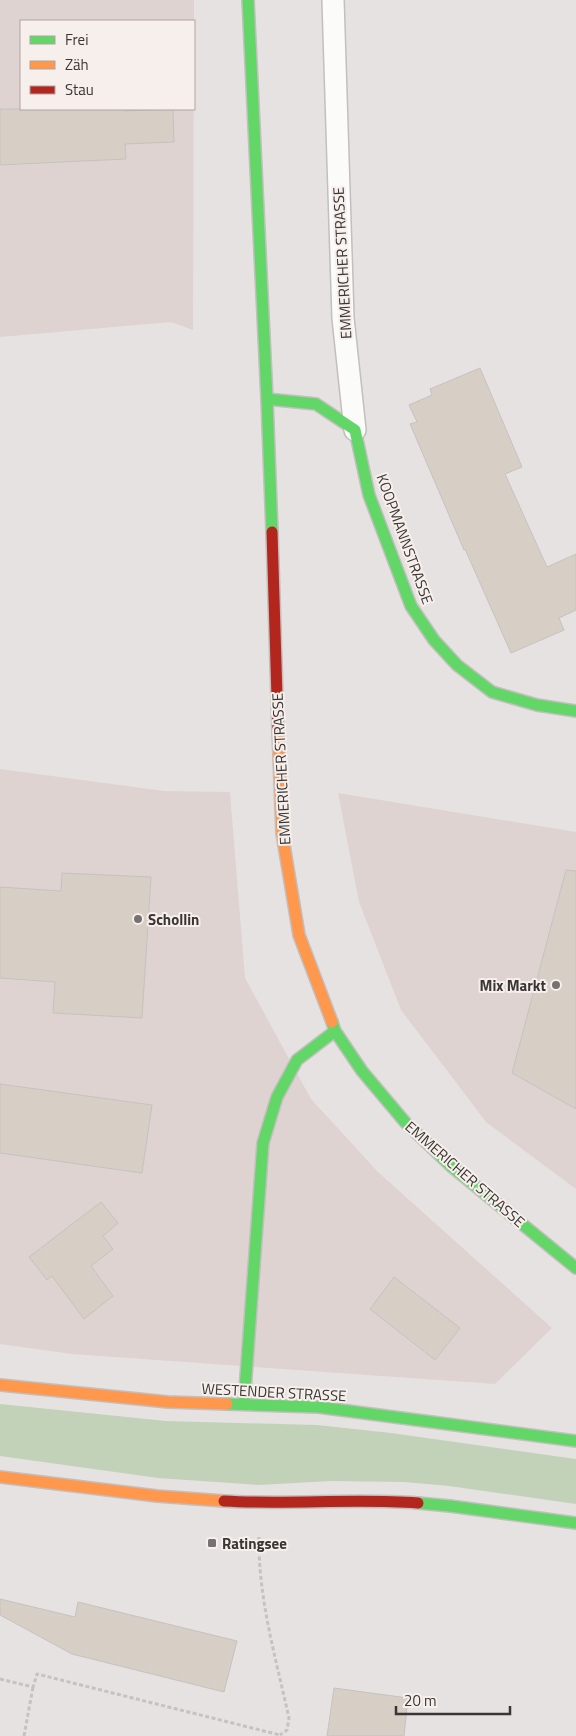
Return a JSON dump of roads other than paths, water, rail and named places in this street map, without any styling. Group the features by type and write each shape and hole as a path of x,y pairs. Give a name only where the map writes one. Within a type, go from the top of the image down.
{"main road":[{"name":"EMMERICHER STRASSE","path":"248,0 267,399 282,833 299,935 335,1032 362,1071 405,1122 451,1166 576,1268"},
{"path":"267,399 316,404 355,430"},
{"name":"KOOPMANNSTRASSE","path":"355,430 370,495 404,588 411,606 434,640 457,665 492,692 537,705 576,712"},
{"path":"244,1404 263,1144 277,1097 297,1060 335,1032"},
{"name":"WESTENDER STRASSE","path":"0,1385 168,1402 318,1407 576,1441"},
{"path":"0,1477 157,1496 259,1503 402,1502 450,1506 576,1523"}],"lane":[{"name":"EMMERICHER STRASSE","path":"333,0 343,318 355,430"}],"place":[{"name":"Schollin","path":"138,919"},
{"name":"Mix Markt","path":"556,985"},
{"name":"Ratingsee","path":"212,1543"}]}
